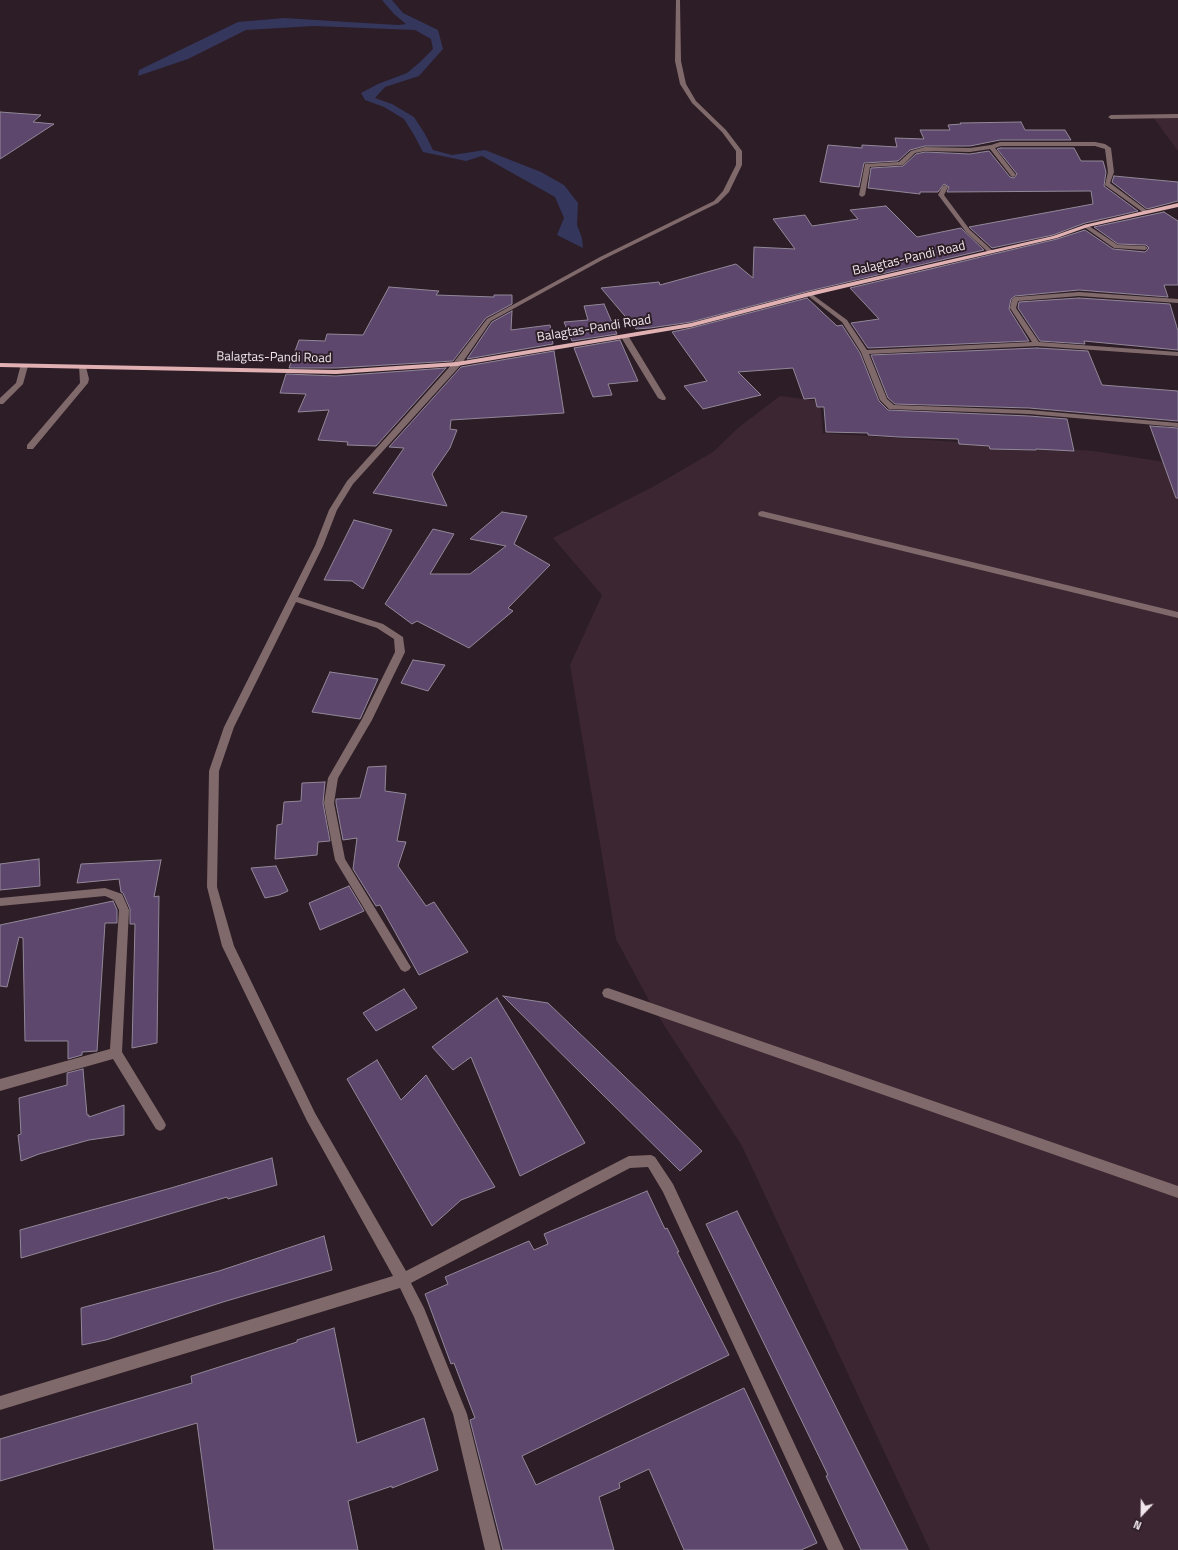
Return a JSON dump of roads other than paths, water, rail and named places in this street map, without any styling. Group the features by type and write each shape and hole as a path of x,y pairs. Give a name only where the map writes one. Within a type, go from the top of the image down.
{"main road":[{"name":"Balagtas-Pandi Road","path":"0,365 336,372 457,364 609,338 625,338 734,315 809,294 1055,237 1086,226 1178,205"}],"street":[{"path":"493,1550 460,1414 419,1313 403,1280 312,1117 228,946 212,887 214,771 229,727 319,546 333,510 350,483 457,364 489,320 602,258 716,202 726,192 735,176 739,164 739,151 724,131 694,102 683,84 678,61 678,0"},
{"path":"1111,117 1178,116"},
{"path":"862,195 867,165 901,164 913,152 926,149 970,150 992,147 1000,144 1103,145 1108,148 1111,172 1107,184 1146,212"},
{"path":"992,147 1013,175"},
{"path":"945,187 941,196 968,230 991,252"},
{"path":"1086,226 1116,247 1145,248"},
{"path":"809,294 845,321 865,352 884,400 892,407 1029,412 1178,425"},
{"path":"1037,344 1013,308 1015,299 1079,294 1178,301"},
{"path":"625,338 662,398"},
{"path":"865,352 1037,344 1178,354"},
{"path":"0,402 19,384 24,366"},
{"path":"30,447 84,383 85,379 82,367"},
{"path":"762,514 1178,616"},
{"path":"293,598 380,626 398,637 400,652 367,720 333,778 329,803 340,860 404,967"},
{"path":"0,902 105,892 118,897 124,910 116,1053 160,1125"},
{"path":"608,993 1178,1192"},
{"path":"0,1085 116,1053"},
{"path":"0,1402 403,1280 629,1162 651,1161 668,1188 836,1550"}],"water":[{"path":"382,0 392,0 403,13 438,30 443,49 419,76 385,87 375,98 392,104 414,117 433,150 452,155 485,150 541,172 564,185 578,203 577,225 582,238 583,248 557,235 564,218 555,197 482,156 466,161 423,152 404,119 384,107 365,100 361,93 378,84 407,73 433,49 431,39 415,30 314,26 246,30 188,59 138,76 139,70 238,22 284,18 399,25 406,24 394,14"}]}
